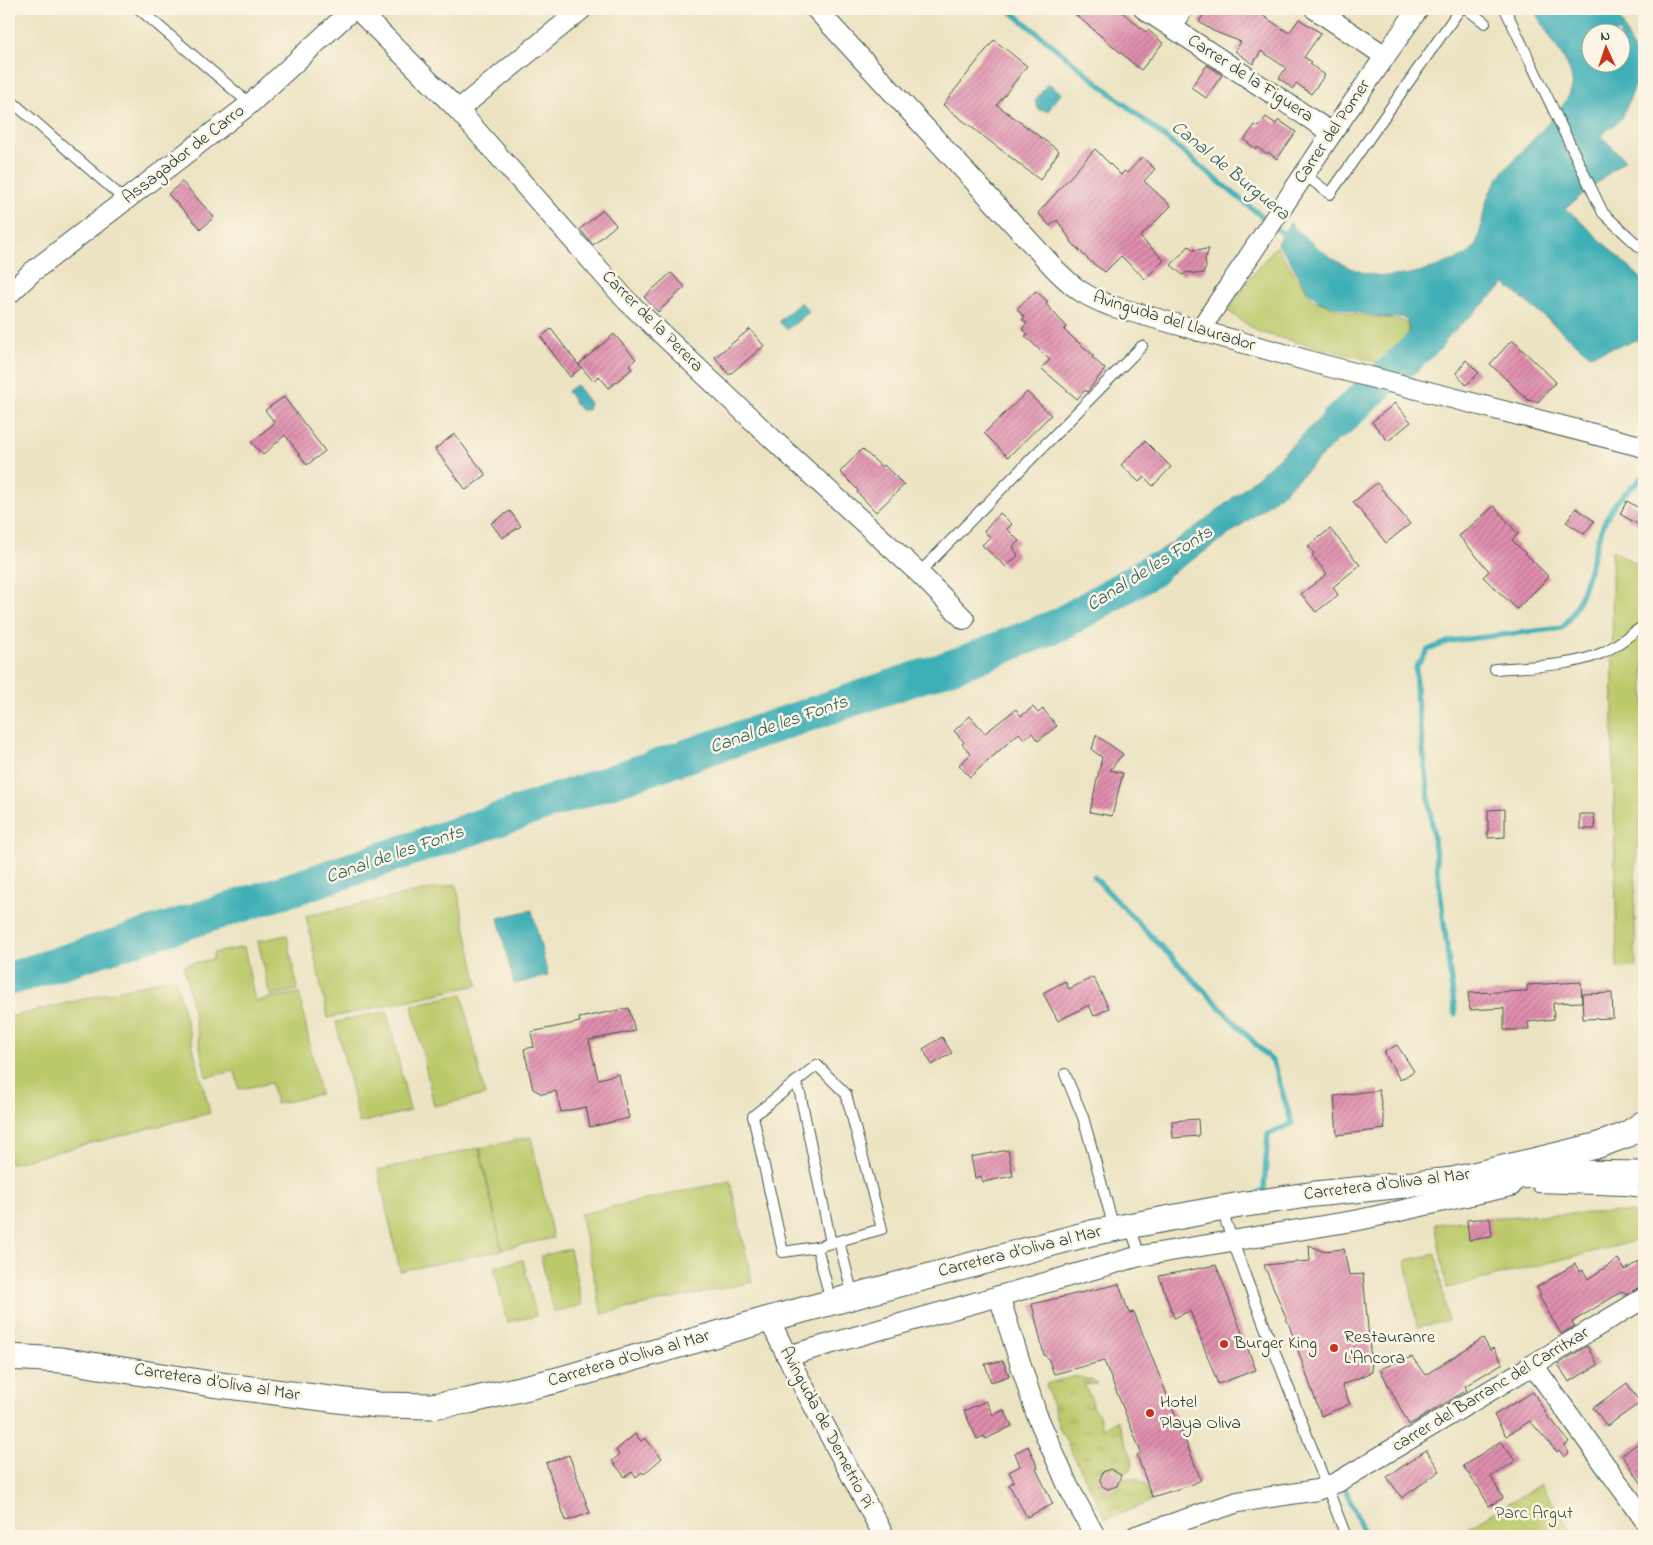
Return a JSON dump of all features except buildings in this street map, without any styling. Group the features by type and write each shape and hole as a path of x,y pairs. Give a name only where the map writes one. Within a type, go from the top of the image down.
{"street":[{"name":"Assagador de Carro","path":"9,294 32,272 250,104 353,9"},
{"name":"Carrer de la Perera","path":"357,9 458,110 627,301 782,448 920,573 964,619"},
{"path":"458,110 582,9"},
{"name":"Avinguda del Llaurador","path":"816,9 1070,285 1090,298 1111,306 1199,331 1644,447"},
{"name":"Carrer de la Figuera","path":"1144,9 1332,133"},
{"path":"1172,27 1184,9"},
{"path":"1315,9 1385,56"},
{"name":"Carrer del Pomer","path":"1199,331 1418,9"},
{"path":"1534,1160 1571,1143 1617,1129 1636,1117 1644,1108"},
{"name":"Carretera d'Oliva al Mar","path":"1230,1206 1315,1194 1460,1180 1611,1141 1626,1135 1644,1123"},
{"name":"Carretera d'Oliva al Mar","path":"1534,1160 1609,1156 1644,1158"},
{"path":"1460,1180 1568,1173 1644,1174"},
{"path":"787,1356 1140,1256 1359,1220 1511,1186"},
{"name":"Carretera d’Oliva al Mar","path":"9,1357 61,1360 106,1366 212,1384 339,1401 378,1405 432,1406 468,1401 549,1382 769,1319 1091,1233 1230,1206"},
{"path":"999,1296 1036,1412 1068,1486 1095,1536"},
{"name":"carrer del Barranc del Carritxar","path":"1136,1536 1238,1502 1302,1492 1332,1484 1644,1298"},
{"name":"Avinguda de Demetrio Pi","path":"769,1319 884,1536"},
{"path":"1533,1365 1644,1519"}],"lane":[{"path":"139,9 250,104"},
{"path":"1304,174 1330,194 1460,9"},
{"path":"1467,9 1485,23"},
{"path":"1506,9 1603,213 1644,251"},
{"path":"9,98 125,200"},
{"path":"920,573 1142,346"},
{"path":"1496,669 1573,662 1588,658 1621,643 1644,626"},
{"path":"817,1065 846,1094 882,1229 835,1242 817,1247 783,1252 753,1116 817,1065"},
{"path":"1065,1074 1083,1118 1122,1227 1140,1256"},
{"path":"795,1082 800,1094 835,1242 842,1299"},
{"path":"1460,1180 1511,1186 1560,1186 1644,1192"},
{"path":"1230,1206 1232,1240 1332,1484 1346,1536"},
{"path":"817,1247 842,1299"}],"green space":[{"path":"1276,246 1313,300 1350,314 1407,322 1408,333 1406,339 1380,363 1258,332 1228,311 1249,279"},
{"path":"1612,550 1644,568 1644,798 1640,820 1635,882 1636,967 1617,968 1613,760"},
{"path":"456,884 478,985 328,1018 306,916"},
{"path":"287,935 298,990 270,996 258,941"},
{"path":"244,947 255,1001 299,993 320,1094 276,1104 271,1083 239,1089 235,1071 206,1077 184,965 213,959 213,953"},
{"path":"175,977 210,1113 9,1164 9,1017"},
{"path":"462,994 485,1095 434,1106 412,1005"},
{"path":"387,1011 410,1111 359,1123 336,1022"},
{"path":"531,1137 553,1238 502,1249 480,1148"},
{"path":"479,1148 502,1250 400,1271 378,1170"},
{"path":"730,1181 752,1282 602,1314 580,1214"},
{"path":"1617,1212 1644,1214 1644,1239 1447,1288 1435,1224 1499,1217"},
{"path":"570,1249 582,1305 553,1312 541,1256"},
{"path":"1436,1254 1448,1321 1417,1327 1406,1260"},
{"path":"523,1260 536,1316 507,1322 494,1267"},
{"path":"1075,1376 1092,1380 1097,1384 1084,1385 1092,1400 1092,1408 1100,1417 1101,1429 1117,1420 1132,1458 1132,1468 1124,1474 1113,1468 1103,1469 1099,1478 1101,1488 1108,1491 1118,1488 1121,1480 1126,1478 1138,1479 1145,1484 1152,1501 1106,1519 1059,1427 1046,1384"},
{"name":"Parc Argut","path":"1541,1484 1574,1536 1471,1536 1466,1529"}],"water":[{"path":"1533,9 1616,9 1622,22 1580,22 1580,72 1630,72 1630,41 1642,69 1622,118 1601,136 1625,160 1566,208 1644,281 1644,341 1636,340 1590,355 1505,284 1410,372 1380,363 1407,337 1409,332 1407,319 1354,312 1320,302 1306,289 1288,257 1277,243 1290,223 1325,253 1342,264 1359,271 1378,275 1398,276 1419,272 1465,256 1475,246 1489,194 1497,180 1562,106 1572,86 1567,64"},
{"path":"1048,83 1061,93 1048,111 1039,110 1035,101"},
{"path":"801,302 809,312 787,330 779,321"},
{"path":"576,385 590,403 588,410 580,410 567,391"},
{"path":"1350,388 1382,395 1313,465 1269,504 1196,557 1120,605 1108,582 1176,540 1218,510 1277,460"},
{"path":"532,910 548,976 514,984 498,918"}],"waterway":[{"name":"Canal de Burguera","path":"1008,9 1287,237"},
{"name":"Canal de les Fonts","path":"1336,423 1429,337"},
{"path":"1455,1014 1416,692 1416,667 1428,650 1450,641 1562,628 1572,615 1579,601 1604,522 1615,504 1644,476"},
{"name":"Canal de les Fonts","path":"9,979 305,885 967,661 1061,624 1153,570"},
{"path":"1094,877 1273,1062 1292,1124 1268,1134 1264,1189 1258,1193"},
{"path":"1345,1488 1365,1536"}],"place":[{"name":"Burger King","path":"1224,1344"},
{"name":"Restauranre L'Ancora","path":"1334,1348"},
{"name":"Hotel Playa Oliva","path":"1150,1413"}]}
